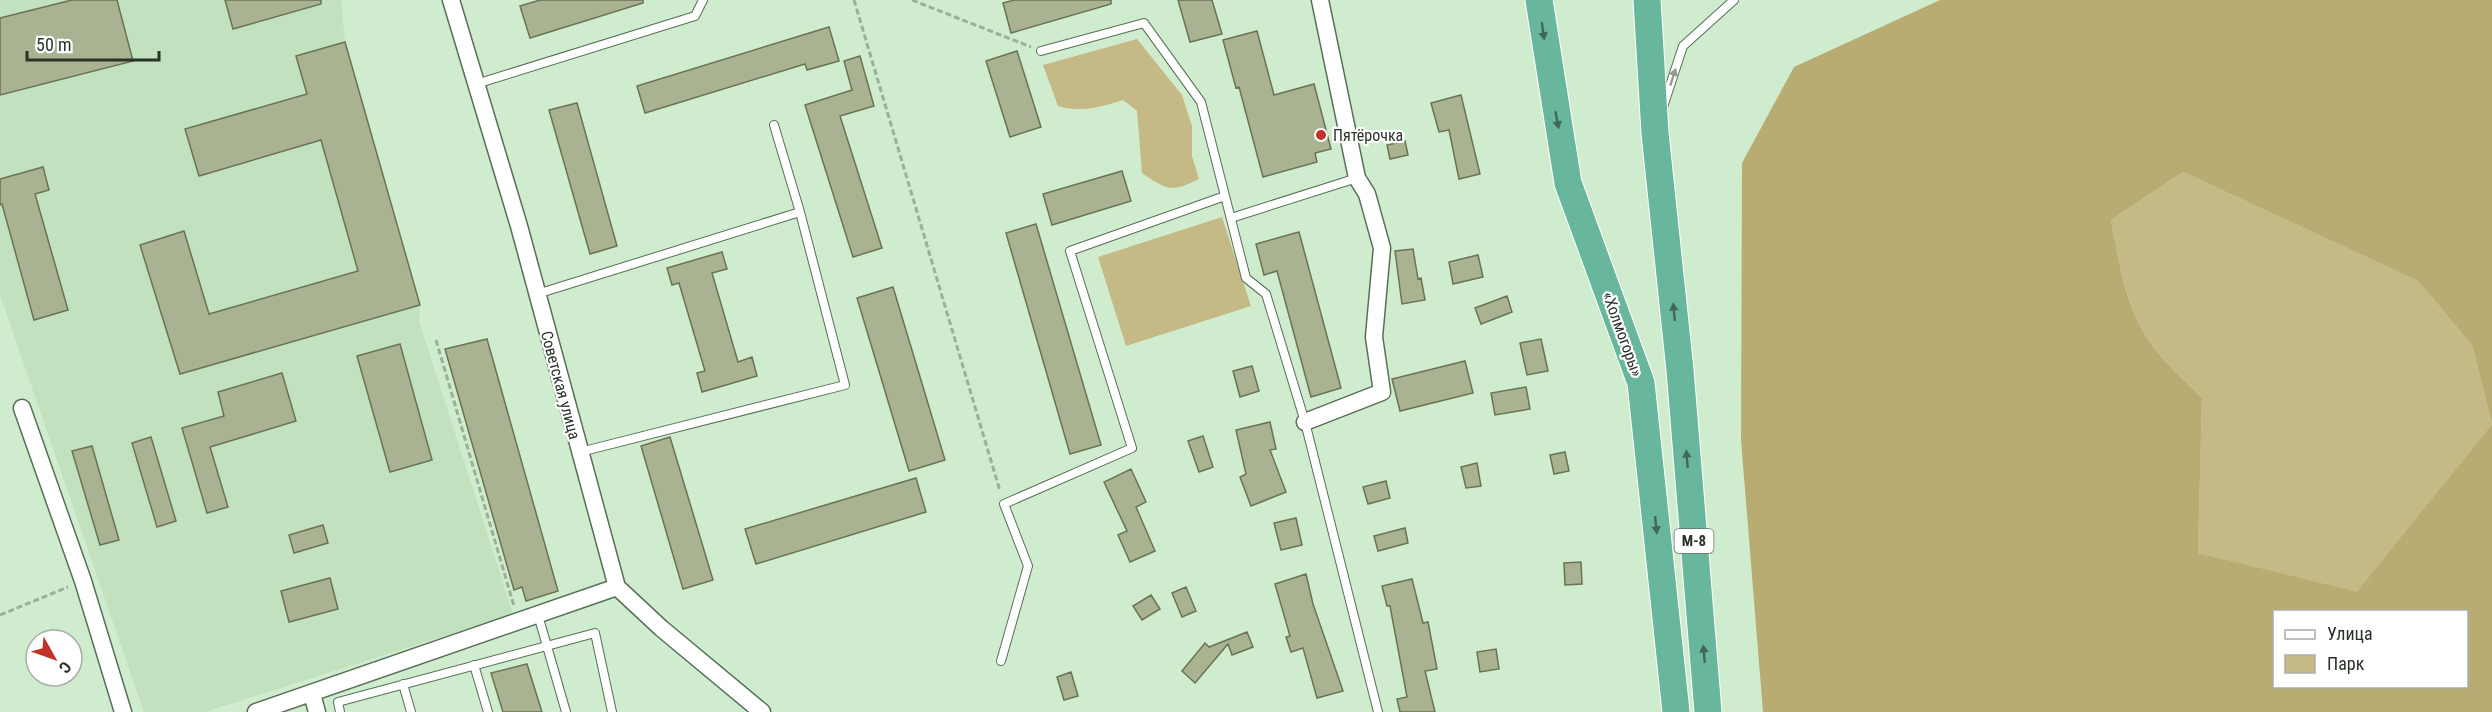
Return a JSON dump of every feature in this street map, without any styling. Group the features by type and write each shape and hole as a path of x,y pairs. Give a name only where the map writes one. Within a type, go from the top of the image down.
{"highway":[{"name":"«Холмогоры»","path":"1539,0 1568,183 1641,383 1676,712"},
{"name":"М-8","path":"1647,0 1655,133 1680,370 1708,712"}],"street":[{"name":"Советская улица","path":"451,0 537,294 617,587"},
{"path":"1305,422 1382,392 1374,337 1382,248 1367,194 1357,178 1320,0"},
{"path":"22,408 83,580 123,712"},
{"path":"256,712 617,587 661,628 762,712"},
{"path":"312,694 317,712"}],"lane":[{"path":"476,84 695,16 703,0"},
{"path":"1655,133 1683,46 1734,0"},
{"path":"1041,51 1144,23 1201,102 1246,278 1266,294 1305,422 1378,712"},
{"path":"579,453 845,385 800,212 774,125"},
{"path":"1231,218 1357,178"},
{"path":"1001,661 1028,566 1004,504 1132,448 1070,251 1225,196"},
{"path":"537,294 800,212"},
{"path":"538,615 566,712"},
{"path":"340,712 338,702 595,633 612,712"},
{"path":"474,665 488,712"},
{"path":"404,684 411,712"}],"path":[{"path":"854,0 1004,504"},
{"path":"912,0 1041,51"},
{"path":"436,340 519,622"},
{"path":"0,615 83,580"}],"shaded area":[{"path":"0,0 341,0 345,42 420,305 419,321 513,614 205,712 144,712 0,295"},
{"path":"1940,0 2492,0 2492,424 2492,712 1763,712 1741,440 1742,163 1794,67","holes":["2183,172 2418,281 2472,345 2492,424 2357,592 2198,553 2202,398 2159,354 2139,324 2125,286 2111,220"]}],"green space":[{"path":"1137,39 1182,95 1192,126 1192,156 1199,179 1175,188 1164,186 1142,173 1137,111 1123,100 1083,109 1058,106 1043,65"},
{"path":"2183,172 2418,281 2472,345 2492,424 2357,593 2198,553 2202,398 2159,354 2139,324 2125,286 2111,220"},
{"path":"1222,217 1251,306 1126,346 1098,257"}],"building":[{"path":"72,0 117,0 133,61 0,95 0,18"},
{"path":"225,0 321,0 321,4 233,29"},
{"path":"540,0 643,0 643,3 530,38 520,6"},
{"path":"1014,0 1111,0 1111,4 1011,33 1003,3"},
{"path":"1178,0 1212,0 1222,34 1190,42"},
{"path":"829,27 839,61 807,70 805,64 645,113 637,86"},
{"path":"1257,31 1274,95 1314,84 1331,149 1315,153 1317,162 1263,177 1239,87 1236,88 1223,40"},
{"path":"345,42 420,305 180,374 140,245 184,231 209,314 358,271 321,140 199,176 185,129 307,94 296,56"},
{"path":"1017,51 1041,127 1010,137 986,61"},
{"path":"860,56 874,106 840,116 882,248 853,257 805,105 852,90 844,61"},
{"path":"1461,95 1480,174 1459,179 1449,130 1439,132 1431,103"},
{"path":"577,103 617,246 590,254 549,110"},
{"path":"1405,141 1408,155 1390,159 1387,145"},
{"path":"43,167 49,190 35,194 68,310 34,320 2,204 0,205 0,179"},
{"path":"1122,171 1131,201 1052,225 1043,194"},
{"path":"1036,224 1101,445 1070,454 1006,233"},
{"path":"1299,232 1341,388 1311,397 1277,271 1264,275 1256,244"},
{"path":"1413,249 1418,279 1421,278 1425,300 1402,304 1395,251"},
{"path":"722,252 727,269 712,273 738,362 752,357 757,376 702,392 697,373 705,371 679,283 672,285 667,268"},
{"path":"1478,255 1483,277 1453,284 1449,262"},
{"path":"893,287 945,460 909,471 857,298"},
{"path":"1507,296 1512,312 1481,324 1475,308"},
{"path":"487,339 558,591 526,601 522,587 514,590 445,349"},
{"path":"1541,339 1548,371 1527,375 1520,343"},
{"path":"400,344 432,460 390,472 357,356"},
{"path":"1465,361 1473,393 1400,411 1392,379"},
{"path":"1252,366 1259,391 1240,397 1233,371"},
{"path":"282,373 296,421 210,447 228,507 207,513 182,428 224,416 218,392"},
{"path":"1526,387 1530,409 1495,415 1491,393"},
{"path":"1270,422 1276,449 1270,450 1286,492 1251,506 1240,477 1246,474 1236,430"},
{"path":"1203,436 1213,467 1199,472 1188,441"},
{"path":"151,437 176,521 157,527 132,443"},
{"path":"670,437 713,580 683,589 641,446"},
{"path":"92,446 119,540 100,545 72,451"},
{"path":"1565,452 1569,471 1554,474 1550,455"},
{"path":"1477,463 1481,486 1466,488 1461,467"},
{"path":"1131,469 1146,502 1136,507 1155,551 1130,562 1118,535 1127,531 1104,482"},
{"path":"916,478 926,512 756,564 745,529"},
{"path":"1386,481 1390,498 1368,504 1363,487"},
{"path":"1296,518 1302,545 1281,550 1274,523"},
{"path":"323,525 328,543 294,553 289,535"},
{"path":"1405,528 1408,543 1378,551 1374,536"},
{"path":"1581,562 1582,584 1565,585 1564,563"},
{"path":"1306,574 1313,604 1343,691 1317,698 1303,648 1291,652 1286,637 1290,636 1275,584"},
{"path":"330,578 338,609 289,622 281,591"},
{"path":"1412,579 1423,623 1428,622 1437,669 1425,671 1435,712 1400,712 1397,699 1407,697 1390,606 1387,606 1382,586"},
{"path":"1186,587 1196,611 1182,617 1172,593"},
{"path":"1151,595 1160,609 1142,620 1133,606"},
{"path":"1247,632 1253,647 1232,655 1228,644 1195,683 1182,671 1205,643 1209,647"},
{"path":"1496,649 1499,669 1480,672 1477,652"},
{"path":"527,664 542,712 503,712 491,673"},
{"path":"1071,672 1078,696 1064,700 1057,677"}],"place":[{"name":"Пятёрочка","path":"1321,135"}]}
